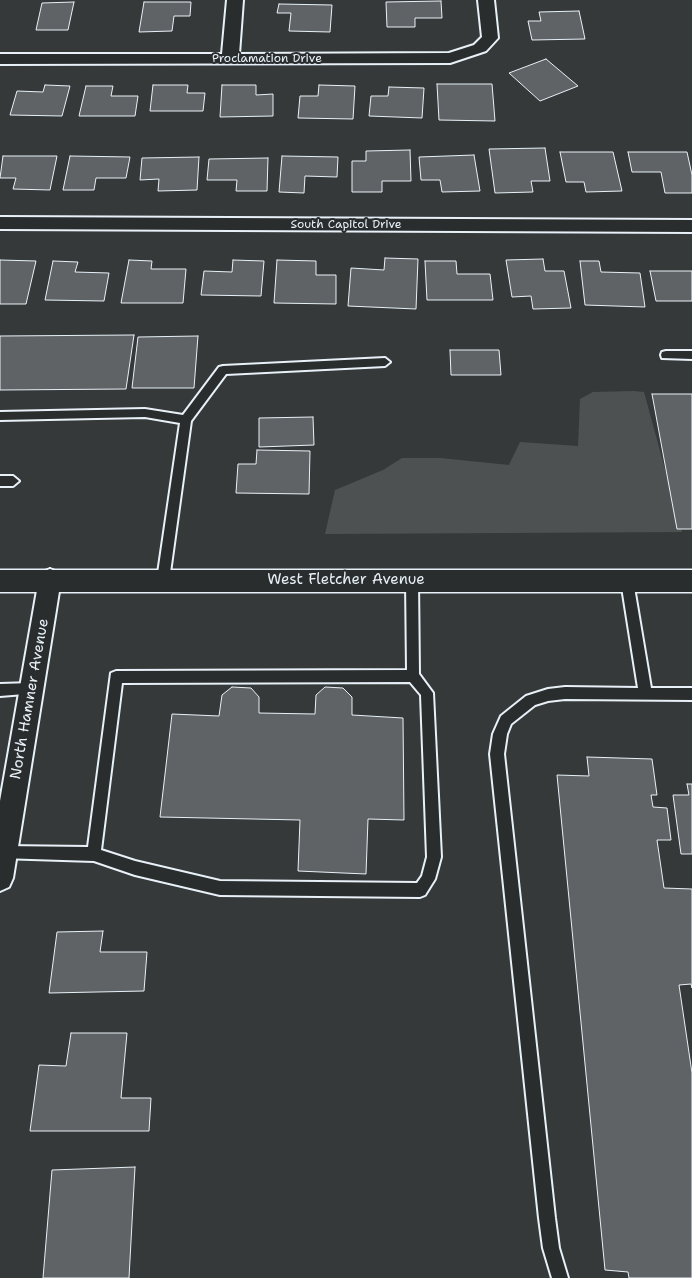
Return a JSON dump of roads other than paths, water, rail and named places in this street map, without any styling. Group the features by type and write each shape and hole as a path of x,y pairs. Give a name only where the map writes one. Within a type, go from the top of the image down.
{"main road":[{"name":"West Fletcher Avenue","path":"0,581 50,579 692,580"}],"street":[{"path":"230,59 235,0"},
{"name":"Proclamation Drive","path":"0,59 450,58 480,48 490,38 486,0"},
{"name":"South Capitol Drive","path":"0,223 692,226"},
{"name":"North Hamner Avenue","path":"0,878 50,579"}],"lane":[{"path":"666,355 692,355"},
{"path":"163,580 186,420 223,370 385,362"},
{"path":"0,416 145,413 186,420"},
{"path":"0,481 13,481"},
{"path":"4,852 94,854 135,868 220,888 420,890 428,880 434,857 427,693 413,676 412,580"},
{"path":"627,580 645,693"},
{"path":"94,854 116,677 413,676"},
{"path":"0,690 32,689"},
{"path":"560,1278 551,1248 546,1218 497,754 500,734 506,720 515,711 531,700 548,695 565,693 692,694"}]}
